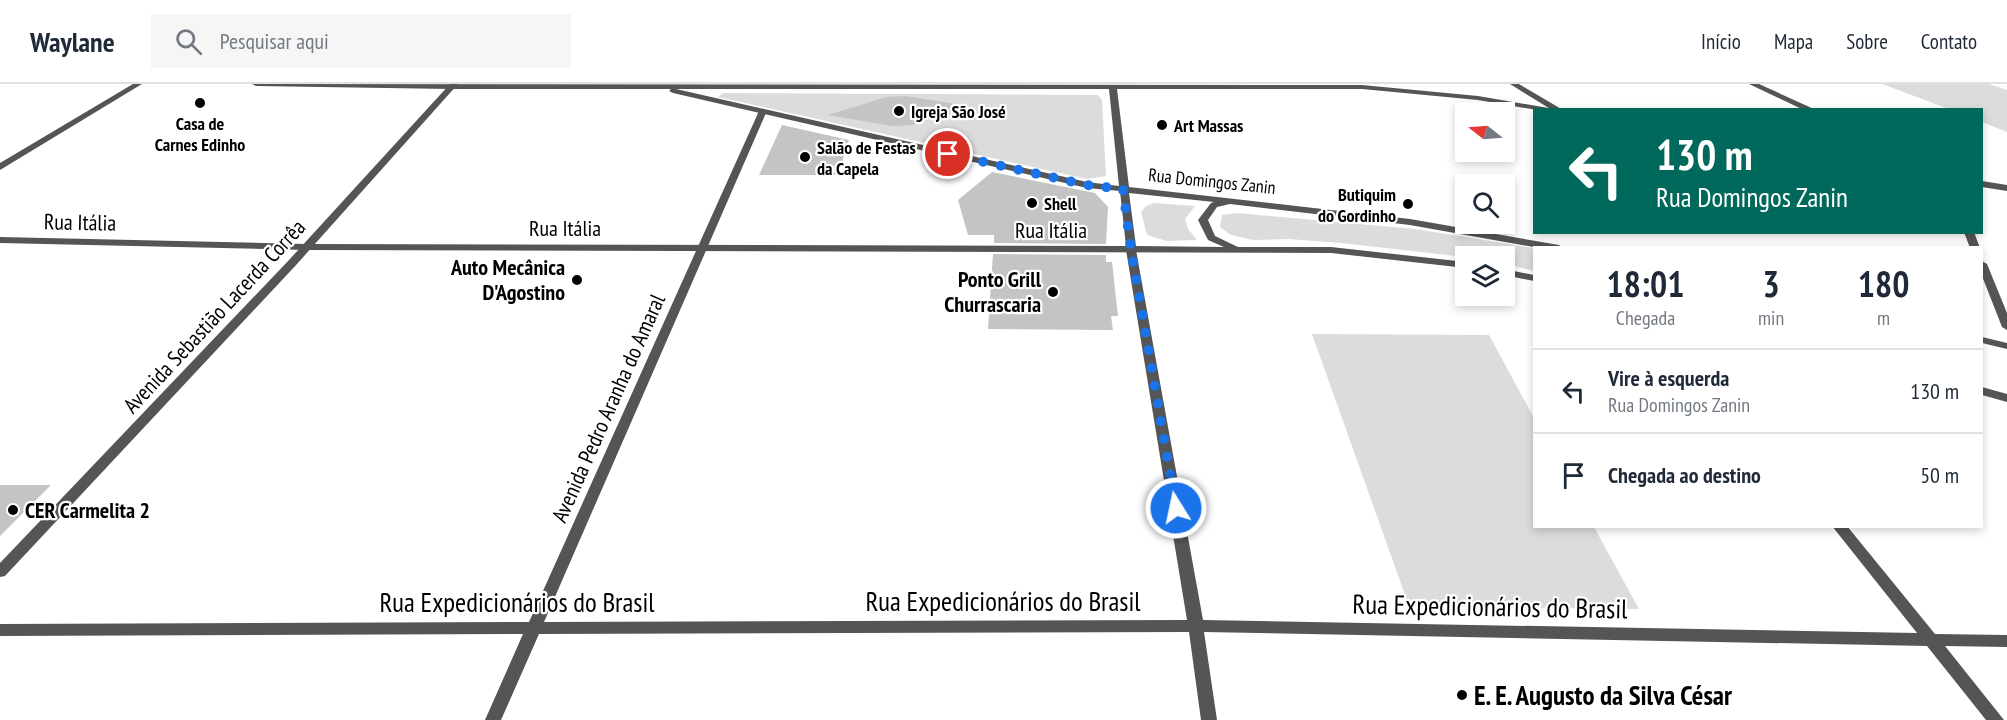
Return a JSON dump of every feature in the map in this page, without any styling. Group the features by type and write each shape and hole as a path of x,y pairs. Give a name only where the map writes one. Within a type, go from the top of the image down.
{"street":[{"path":"0,167 138,84"},
{"path":"256,84 1362,87 1478,98 1544,108"},
{"path":"1514,84 1554,108"},
{"path":"1753,84 1807,108"},
{"path":"1112,85 1131,250 1196,626 1209,720"},
{"name":"Avenida Sebastião Lacerda Corrêa","path":"0,572 306,247 453,86"},
{"name":"Rua Domingos Zanin","path":"654,86 762,113 1087,185 1234,200 1410,222 1548,246"},
{"name":"Avenida Pedro Aranha do Amaral","path":"493,720 762,113"},
{"path":"1983,184 2007,188"},
{"path":"1234,200 1214,205 1203,219 1211,238 1240,250"},
{"name":"Rua Itália","path":"0,240 306,247 1131,250"},
{"path":"1131,250 1331,250 1455,264"},
{"path":"1983,267 2007,327"},
{"path":"1515,274 1533,278"},
{"path":"1983,340 2007,346"},
{"path":"1983,391 2007,398"},
{"path":"1841,528 1996,720"},
{"name":"Rua Expedicionários do Brasil","path":"0,630 1196,626 2007,641"}],"shaded area":[{"path":"1882,84 1989,84 2007,90 2007,132 1983,122 1983,108 1946,108"},
{"path":"723,93 1098,95 1102,100 1106,176 1087,179 718,97"},
{"path":"1154,203 1195,206 1185,219 1188,229 1197,240 1167,241 1147,235 1141,212 1146,206"},
{"path":"1237,213 1415,229 1533,248 1533,271 1515,266 1515,246 1455,246 1455,256 1341,243 1289,239 1253,240 1231,235 1220,227 1222,215"},
{"path":"1312,334 1489,335 1533,416 1533,528 1595,528 1639,609 1409,606"}],"building":[{"name":"Igreja São José","path":"905,96 969,106 912,125 892,126 828,115 886,97"},
{"name":"Salão de Festas da Capela","path":"782,125 849,140 838,175 759,175"},
{"name":"Shell","path":"992,172 1095,193 1108,207 1106,244 994,243 994,235 968,235 958,200"},
{"name":"Ponto Grill Churrascaria","path":"993,254 1106,255 1106,262 1112,262 1118,316 1111,316 1113,330 988,329"},
{"name":"CER Carmelita 2","path":"0,485 51,485 0,536"}],"place":[{"name":"Casa de Carnes Edinho","path":"200,103"},
{"name":"Igreja São José","path":"899,111"},
{"name":"Art Massas","path":"1162,125"},
{"name":"Salão de Festas da Capela","path":"805,157"},
{"name":"Shell","path":"1032,203"},
{"name":"Butiquim do Gordinho","path":"1408,204"},
{"name":"Auto Mecânica D'Agostino","path":"577,280"},
{"name":"Ponto Grill Churrascaria","path":"1053,292"},
{"name":"CER Carmelita 2","path":"13,510"},
{"name":"E. E. Augusto da Silva César","path":"1462,695"}],"route":[{"path":"948,154 1087,185 1123,189 1131,250 1176,508"}]}
